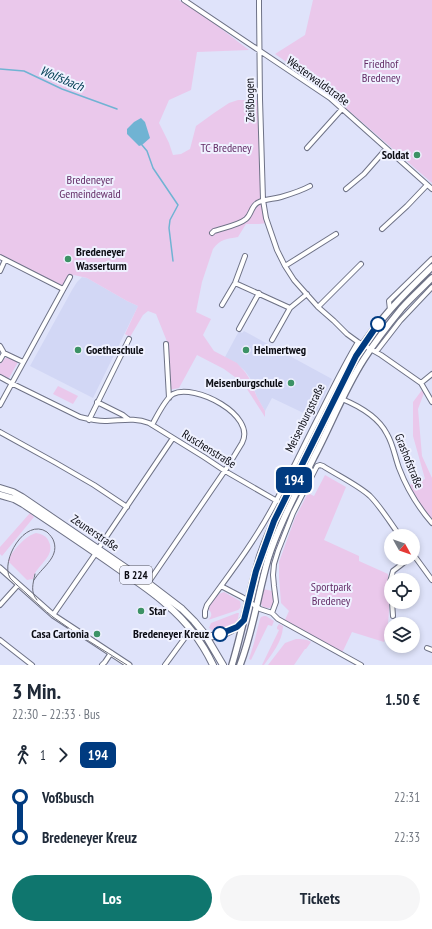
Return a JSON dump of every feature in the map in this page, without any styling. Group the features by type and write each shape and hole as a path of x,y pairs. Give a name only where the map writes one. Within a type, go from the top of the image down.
{"main road":[{"name":"Meisenburgstraße","path":"232,665 237,651 252,586 274,521 356,356 361,343 414,284 432,267"},
{"name":"Meisenburgstraße","path":"240,665 248,643 269,559 281,524 342,399 363,360 381,335 403,307 432,278"},
{"name":"Zeunerstraße","path":"0,488 13,492 22,497 155,594 188,626 200,642 213,665"},
{"name":"Zeunerstraße","path":"0,495 14,499 23,504 148,583 182,609 193,619 204,633"},
{"path":"204,633 209,636 216,636 237,627 244,620"},
{"name":"B 224","path":"204,633 223,665"}],"street":[{"name":"Westerwaldstraße","path":"184,0 330,98 432,189"},
{"name":"Zeißbogen","path":"259,0 263,200 266,218 277,250 294,280 347,334 421,383"},
{"path":"307,148 342,109"},
{"path":"346,189 364,174 386,149"},
{"path":"382,229 427,185"},
{"path":"212,233 244,220 256,203 263,200 281,197 310,186"},
{"path":"285,266 336,234"},
{"path":"222,305 235,283 245,256"},
{"path":"0,257 63,289"},
{"name":"Meisenburgstraße","path":"390,310 389,301 432,259"},
{"path":"0,271 5,260"},
{"path":"318,306 361,264"},
{"path":"0,404 70,277"},
{"path":"235,283 290,308"},
{"path":"376,352 400,321 432,287"},
{"path":"239,329 259,293"},
{"path":"272,340 290,308 307,294"},
{"path":"89,420 129,339"},
{"name":"Meisenburgstraße","path":"205,616 207,605 251,545 265,523 332,388 348,359 361,343"},
{"path":"166,344 169,398"},
{"path":"0,346 4,353 23,362"},
{"path":"0,360 4,353"},
{"path":"432,374 421,383 432,402"},
{"name":"Ruschenstraße","path":"0,377 80,417 89,420 141,420 152,425 276,501"},
{"path":"148,583 225,471 244,440 244,430 241,421 226,407 215,400 202,395 182,392 174,394 169,398 152,425"},
{"name":"Grashofstraße","path":"342,399 367,412 378,420 383,426 391,441 398,467 406,486 417,504 432,523"},
{"name":"Ruschenstraße","path":"97,402 123,415 128,420"},
{"path":"0,432 94,485 127,507"},
{"path":"53,616 173,438"},
{"path":"272,613 276,602 274,569 278,551 293,513 315,468 320,465 369,495 395,529"},
{"path":"392,573 401,565"},
{"path":"420,565 432,580"},
{"path":"0,568 53,616 129,665"},
{"path":"0,604 18,585"},
{"path":"221,586 256,607 272,613 278,619 361,665"},
{"path":"393,609 394,616"},
{"path":"165,665 184,638"},
{"path":"0,640 32,665"},
{"path":"102,665 111,653"}],"shaded area":[{"path":"141,118 145,122 150,138 139,146 127,134 127,129"},
{"name":"Goetheschule","path":"82,277 87,278 138,306 93,398 30,366 72,290"},
{"name":"Meisenburgschule","path":"239,331 242,333 244,331 332,379 314,418 272,398 265,411 257,397 250,378 245,371 236,363 225,357"}],"green space":[{"name":"Bredeneyer Gemeindewald","path":"0,0 179,0 207,18 249,50 197,52 191,90 169,100 159,123 173,155 181,154 190,149 196,126 214,113 229,103 238,100 259,100 263,199 267,223 246,224 238,237 224,240 218,243 213,249 202,282 196,312 211,319 203,335 214,351 237,363 245,372 265,411 265,417 243,383 224,369 197,355 179,388 169,390 168,344 156,314 148,311 143,315 130,337 125,334 138,306 87,278 74,275 70,277 63,288 0,256"},
{"name":"Friedhof Bredeney","path":"313,0 432,0 432,183 332,96 275,54 305,35"},
{"path":"9,357 18,362 8,380 0,375 0,364 5,358"},
{"path":"58,386 78,396 73,404 53,394"},
{"path":"422,390 424,393 418,409 422,456 432,478 432,522 407,486 425,479 413,436 413,402"},
{"name":"Sportpark Bredeney","path":"325,475 346,487 324,540 359,556 359,561 386,573 384,573 384,609 389,609 389,617 384,617 384,642 352,632 342,653 284,622 289,611 281,603 279,562 295,518 308,493 314,496"},
{"path":"30,513 34,517 2,556 0,554 0,547"},
{"path":"36,533 47,538 50,552 48,557 37,570 33,579 27,580 8,561 19,544"},
{"path":"263,589 272,591 273,604 270,608 263,607 260,603"},
{"path":"224,592 240,601 240,608 208,620 211,617 211,614 207,608 216,596"},
{"path":"239,613 237,623 227,629 215,632 209,628 211,623"},
{"path":"264,616 274,621 272,626 268,625 251,660 249,659 260,619"},
{"path":"279,624 283,626 279,643 264,665 262,665 279,630 277,627"},
{"path":"296,639 311,642 294,665 268,665 285,643"}],"waterway":[{"name":"Wolfsbach","path":"0,69 24,71 62,89 117,109"},
{"name":"Wolfsbach","path":"142,145 147,151 153,168 178,205 170,220 169,228 173,261"}],"tram line":[{"path":"34,580 52,558 55,548 54,541 50,535 39,529 31,530 23,535 16,543 8,562 10,578 53,617 127,665"},
{"path":"35,574 33,594 37,600"}],"bus line":[{"name":"194","path":"220,634 232,630 244,620 256,571 274,521 356,356 378,324"}],"place":[{"name":"Soldat","path":"417,155"},
{"name":"Bredeneyer Wasserturm","path":"68,259"},
{"name":"Goetheschule","path":"78,350"},
{"name":"Helmertweg","path":"246,350"},
{"name":"Meisenburgschule","path":"291,383"},
{"name":"Star","path":"141,611"},
{"name":"Casa Cartonia","path":"97,634"},
{"name":"Bredeneyer Kreuz","path":"220,634"}],"park label":[{"name":"TC Bredeney","path":"226,148"}]}
